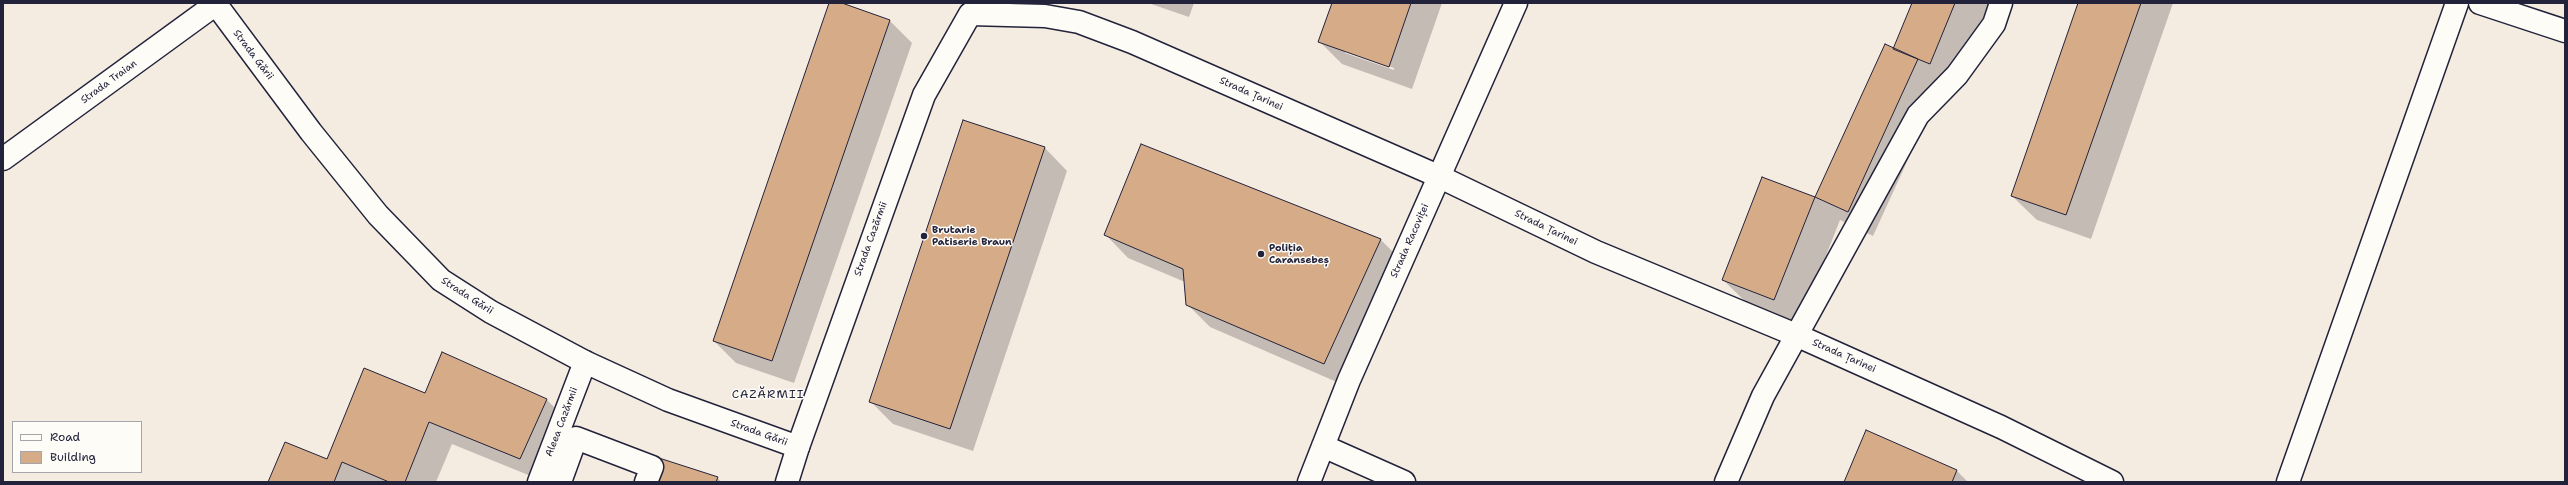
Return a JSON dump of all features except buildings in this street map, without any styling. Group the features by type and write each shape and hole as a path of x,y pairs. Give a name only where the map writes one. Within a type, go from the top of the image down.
{"street":[{"name":"Strada Racoviței","path":"1309,482 1349,380 1438,176 1516,3"},
{"path":"1726,482 1763,396 1918,115 1957,75 1994,24 2001,3"},
{"path":"2288,482 2457,3"},
{"path":"2480,3 2565,31"},
{"name":"Strada Traian","path":"3,159 215,4"},
{"name":"Strada Gării","path":"215,4 307,126 378,215 441,280 491,312 585,362 668,400 798,448"},
{"name":"Strada Țarinei","path":"970,9 1045,16 1079,22 1132,42 1438,176 1596,252 1796,335 2001,427 2112,482"},
{"name":"Strada Cazărmii","path":"787,482 924,95 970,9"},
{"name":"Aleea Cazărmii","path":"538,482 585,362"},
{"path":"560,482 576,438 652,467 646,482"},
{"path":"1323,446 1404,482"}],"place":[{"name":"Brutarie Patiserie Braun","path":"924,236"},
{"name":"Poliția Caransebeș","path":"1261,254"}],"district":[{"name":"CAZĂRMII","path":"768,395"}]}
